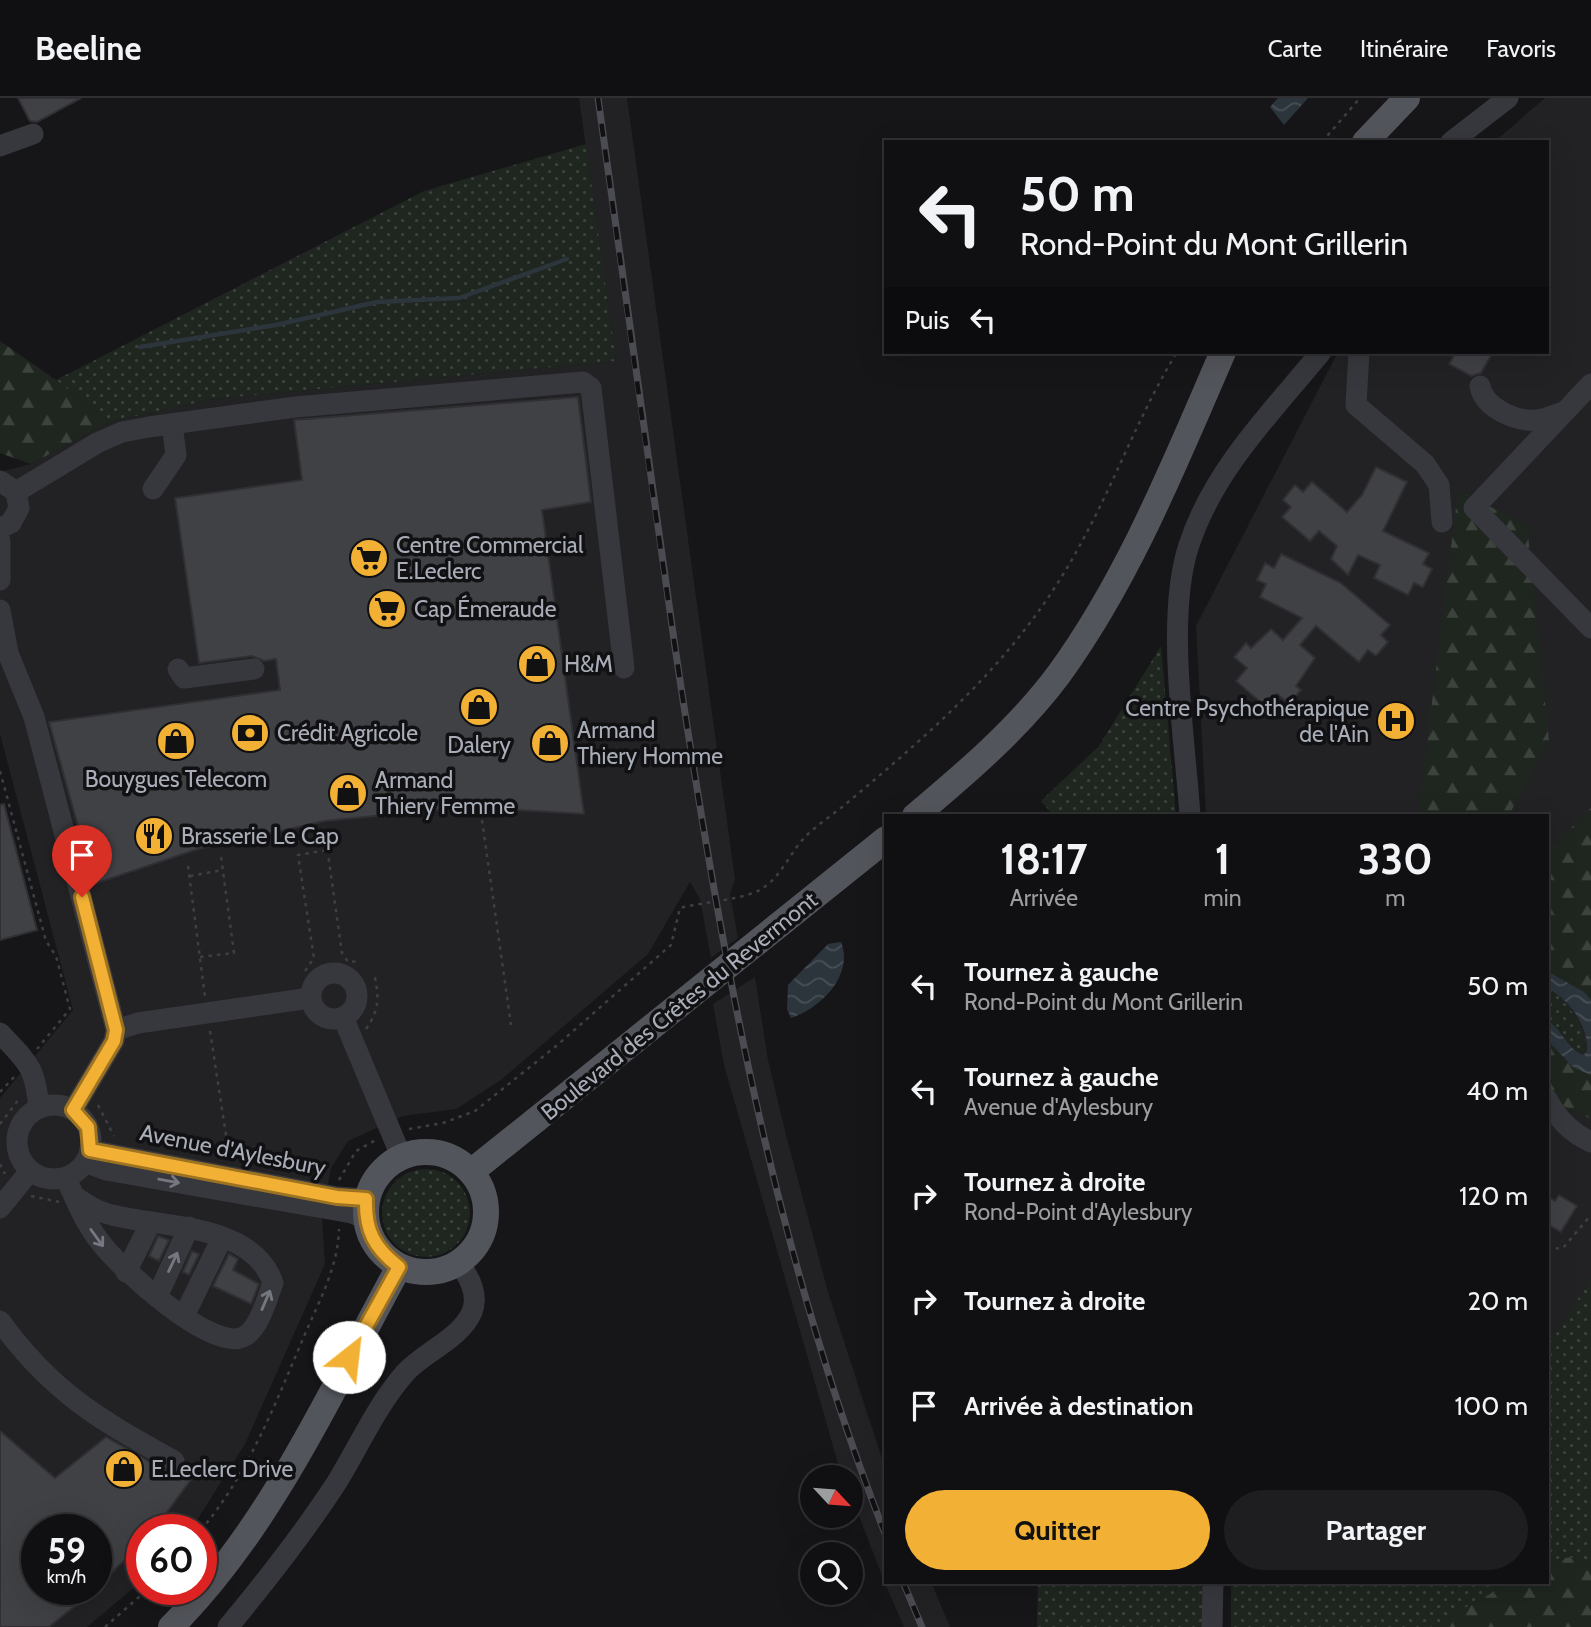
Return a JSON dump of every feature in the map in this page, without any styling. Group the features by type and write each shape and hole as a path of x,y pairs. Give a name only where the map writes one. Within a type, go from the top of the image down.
{"main road":[{"path":"1366,140 1407,98"},
{"path":"917,814 986,754 1021,717 1057,675 1095,620 1139,540 1222,354"},
{"name":"Boulevard des Crêtes du Revermont","path":"471,1172 884,841"},
{"path":"396,1145 419,1151 439,1152 457,1159 471,1172 482,1189 486,1210 484,1230 474,1249 458,1263 429,1272 399,1267 383,1255 371,1238 366,1209 373,1181 385,1167 396,1145"},
{"path":"171,1627 220,1571 265,1509 399,1267"}],"street":[{"path":"1454,140 1508,98"},
{"path":"0,146 33,134"},
{"path":"1190,814 1178,640 1181,585 1188,547 1207,503 1241,449 1319,354"},
{"path":"1359,354 1356,405 1425,464 1439,485 1442,522"},
{"path":"0,528 16,516 19,508 8,486 122,432 296,407 583,382 591,388 624,668"},
{"path":"1591,384 1475,508 1591,628"},
{"path":"1480,386 1482,395 1492,405 1520,420 1540,420 1566,411"},
{"path":"153,489 176,455 172,424"},
{"path":"0,541 0,580"},
{"path":"0,610 8,653 34,717 116,1030 114,1041 78,1102 62,1106 38,1098"},
{"path":"178,669 184,678 254,669"},
{"path":"329,972 345,975 358,992 354,1008 342,1017 325,1018 313,1006 310,998 319,977 329,972"},
{"path":"116,1030 138,1023 310,998"},
{"path":"342,1017 396,1145"},
{"path":"0,1033 27,1062 36,1078 38,1098 8,1141 22,1163 30,1171 70,1187 87,1205 113,1216 189,1227 245,1249 269,1269 273,1283 259,1317 246,1336 235,1340 212,1332 184,1316 126,1272 100,1243 82,1216 70,1187"},
{"path":"70,1187 88,1156 88,1127 78,1102"},
{"path":"1549,1103 1556,1117 1577,1135 1591,1142"},
{"name":"Avenue d'Aylesbury","path":"88,1156 335,1192 366,1209"},
{"path":"0,1208 30,1171"},
{"path":"126,1272 151,1222"},
{"path":"157,1297 189,1227"},
{"path":"184,1316 222,1238"},
{"path":"228,1627 284,1560 406,1372 458,1330 472,1311 471,1279 458,1263"},
{"path":"0,1321 36,1368 64,1393 98,1418 174,1461"},
{"path":"1212,1627 1213,1584"}],"path":[{"path":"1324,140 1360,98"},
{"path":"213,1514 241,1475 264,1430 337,1255 335,1192 356,1152 396,1145 475,1111 655,961 671,944 680,908 755,893 773,880 805,837 936,728 979,686 1033,620 1069,565 1153,392 1176,354"},
{"path":"0,771 46,941 56,956 70,1009 0,1092"},
{"path":"192,778 227,773"},
{"path":"194,786 228,781"},
{"path":"482,820 510,1025"},
{"path":"325,832 342,953 348,962 360,961"},
{"path":"305,971 314,958 298,855 328,850"},
{"path":"200,957 234,953 221,856"},
{"path":"190,876 223,870"},
{"path":"364,1033 376,1016 379,1000 374,973"},
{"path":"0,1124 11,1106 38,1098"},
{"path":"78,1102 102,1109 114,1136 126,1139"},
{"path":"229,1160 242,1163"},
{"path":"1549,1249 1563,1248 1591,1215"},
{"path":"104,1627 129,1605"}],"shaded area":[{"name":"Cap Émeraude","path":"579,98 627,98 735,879 730,894 738,938 711,958 700,899 690,882 648,954 501,1080 456,1109 403,1116 348,1141 331,1168 322,1217 325,1264 245,1444 201,1514 126,1514 126,1594 87,1627 0,1627 0,1098 73,1010 0,734 0,472 31,464 109,422 214,399 616,361"},
{"name":"Centre Psychothérapique de l'Ain","path":"1545,98 1591,98 1591,1278 1549,1345 1549,814 1206,814 1196,626 1337,354 1549,354 1549,140 1496,140"},
{"path":"755,977 768,1060 786,1135 828,1292 884,1465 884,1581 863,1526 863,1465 838,1465 724,1065 713,1004"},
{"path":"885,1584 932,1584 950,1627 904,1627"}],"green space":[{"path":"586,144 616,361 214,399 109,422 56,380 424,191"},
{"path":"0,341 109,422 31,464 0,453"},
{"path":"1458,491 1527,525 1549,741 1510,814 1418,814"},
{"path":"1161,646 1176,814 1052,814 1041,801 1099,746"},
{"path":"1591,808 1591,1000 1584,992 1549,972 1549,850"},
{"path":"1549,989 1561,999 1575,1017 1584,1037 1584,1055 1578,1053 1549,1022"},
{"path":"1549,1042 1574,1068 1591,1075 1591,1119 1549,1099"},
{"path":"417,1169 435,1169 451,1176 463,1188 470,1204 470,1222 463,1238 451,1250 435,1257 417,1257 401,1250 389,1238 382,1222 382,1204 389,1188 401,1176"},
{"path":"1591,1278 1591,1567 1571,1557 1549,1562 1549,1345"},
{"path":"1571,1557 1591,1567 1591,1627 1431,1627 1490,1594 1502,1584 1549,1584 1549,1562"},
{"path":"1038,1584 1208,1584 1207,1627 1037,1627"},
{"path":"1231,1584 1502,1584 1490,1594 1431,1627 1231,1627"}],"water":[{"path":"1278,98 1308,98 1284,125 1270,107"},
{"path":"841,942 843,966 832,989 813,1007 791,1018 787,1009 788,985 828,944"},
{"path":"1549,972 1584,992 1591,1000 1591,1075 1574,1068 1549,1042 1549,1022 1573,1049 1584,1055 1587,1051 1581,1023 1570,1006 1549,989"}],"building":[{"path":"18,98 81,98 37,122 30,121"},
{"path":"1455,354 1492,354 1481,373 1471,376 1449,364"},
{"path":"578,397 591,502 542,510 584,814 500,809 434,810 325,821 198,849 94,884 49,722 280,690 276,659 264,661 252,656 199,663 175,498 302,480 294,420"},
{"path":"1376,467 1407,482 1383,531 1429,553 1423,564 1432,569 1423,587 1414,583 1408,595 1374,578 1380,565 1358,555 1348,575 1331,559 1337,546 1319,531 1310,541 1282,517 1291,507 1283,500 1295,485 1303,492 1312,482 1347,512 1362,495"},
{"path":"1281,554 1341,583 1390,625 1381,635 1388,642 1376,656 1368,650 1359,662 1316,626 1300,645 1315,658 1296,686 1301,690 1289,704 1277,694 1266,707 1236,681 1247,668 1234,657 1246,643 1251,648 1271,629 1283,640 1302,618 1260,597 1266,584 1257,580 1265,563 1274,568"},
{"path":"4,804 37,930 0,940 0,805"},
{"path":"1559,1195 1577,1206 1561,1232 1549,1225 1549,1197 1555,1201"},
{"path":"158,1236 169,1240 159,1261 149,1256"},
{"path":"192,1251 199,1254 189,1275 183,1272"},
{"path":"229,1254 238,1259 233,1270 259,1284 251,1304 213,1286"},
{"path":"0,1431 55,1478 106,1437 168,1472 175,1474 183,1470 195,1474 166,1514 126,1514 126,1559 112,1572 112,1514 21,1514 21,1605 76,1605 49,1627 0,1627"}],"waterway":[{"path":"140,347 276,325 377,302 459,298 567,259"}],"railway":[{"path":"598,98 692,760 732,986 781,1209 846,1428 884,1531"},
{"path":"904,1584 922,1627"}],"place":[{"name":"Centre Commercial E.Leclerc","path":"369,558"},
{"name":"Cap Émeraude","path":"387,609"},
{"name":"H&M","path":"537,664"},
{"name":"Dalery","path":"479,707"},
{"name":"Centre Psychothérapique de l'Ain","path":"1396,721"},
{"name":"Crédit Agricole","path":"250,733"},
{"name":"Bouygues Telecom","path":"176,741"},
{"name":"Armand Thiery Homme","path":"550,743"},
{"name":"Armand Thiery Femme","path":"348,793"},
{"name":"Brasserie Le Cap","path":"154,836"},
{"name":"E.Leclerc Drive","path":"124,1469"}],"route":[{"path":"82,897 116,1030 114,1041 73,1110 82,1117 88,1127 90,1150 337,1197 366,1199 365,1219 371,1238 383,1255 399,1267 349,1357"}]}
